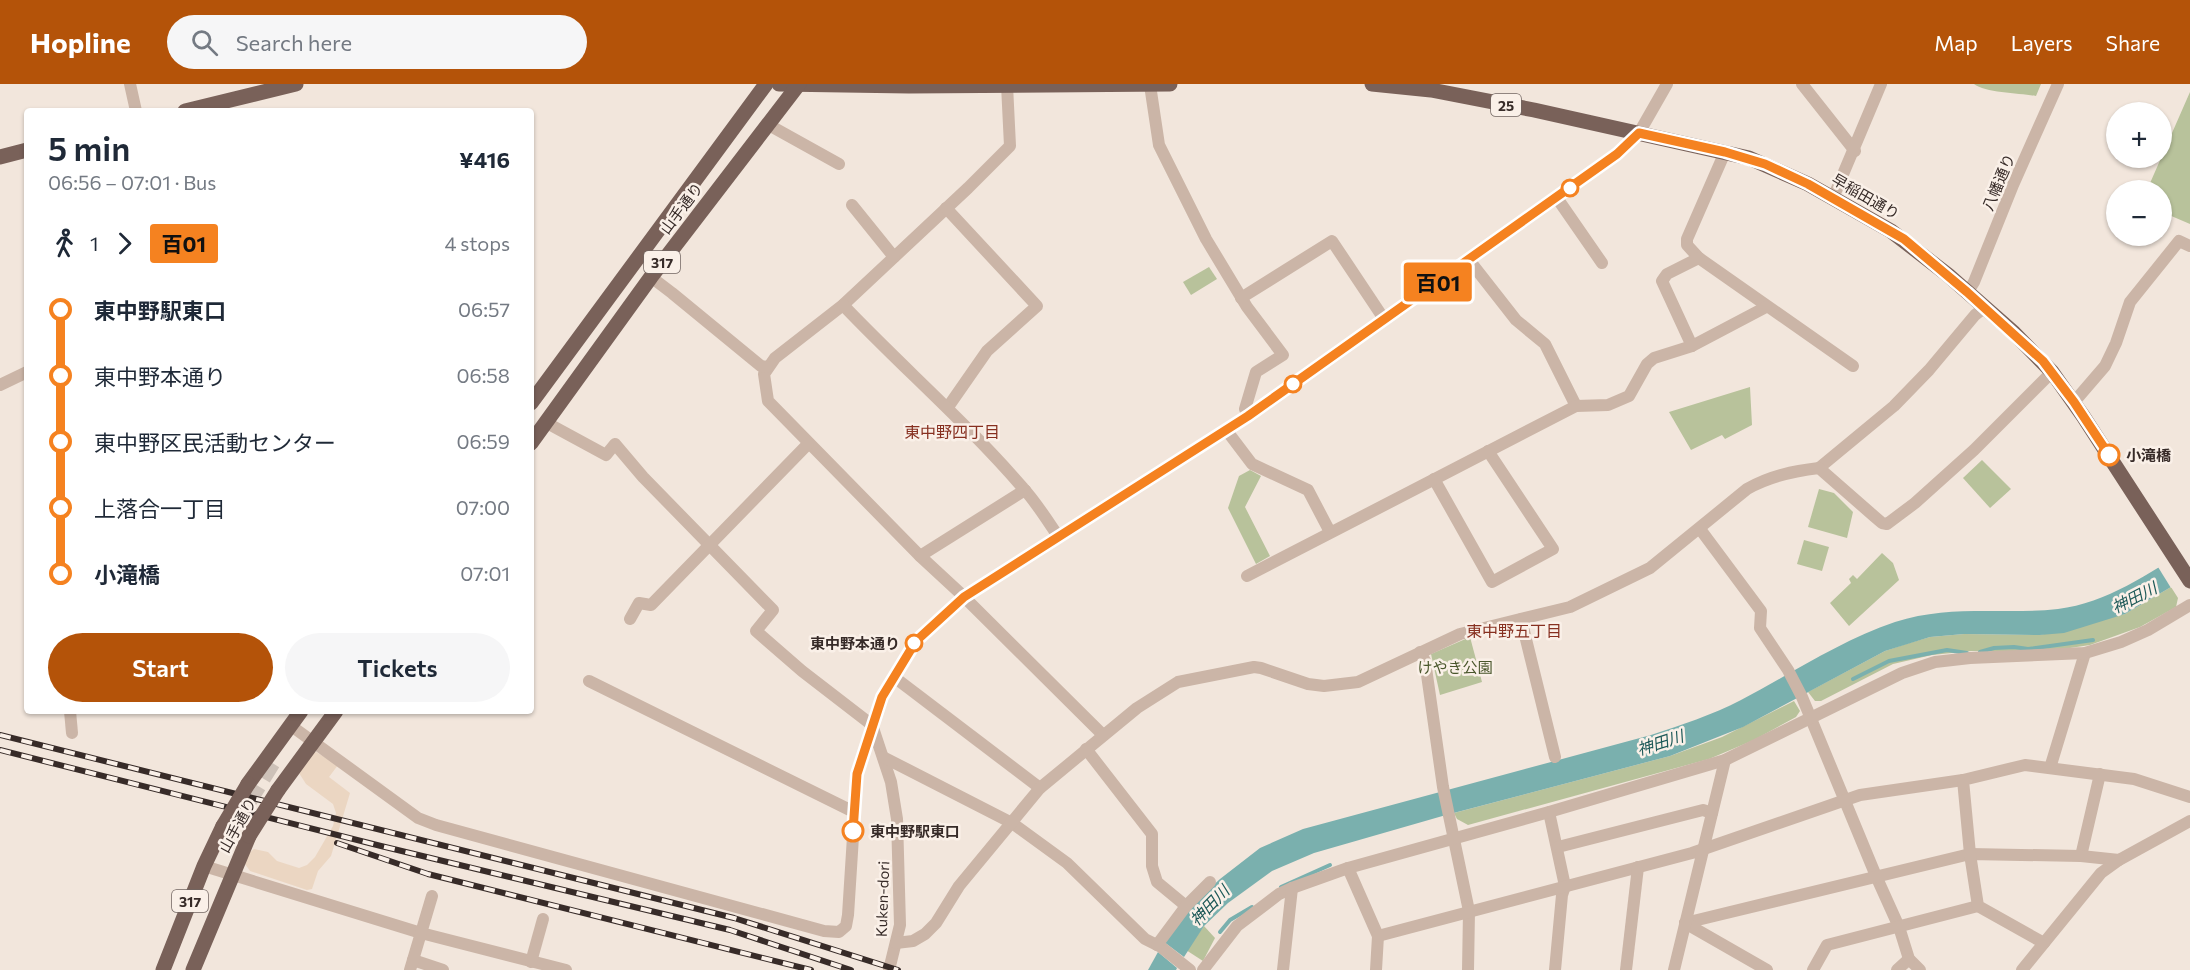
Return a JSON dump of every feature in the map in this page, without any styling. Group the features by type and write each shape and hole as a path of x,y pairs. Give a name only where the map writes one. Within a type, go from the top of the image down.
{"main road":[{"path":"197,108 296,84"},
{"name":"山手通り","path":"534,399 766,84"},
{"path":"778,84 1170,84"},
{"name":"早稲田通り","path":"1372,84 1420,89 1464,90 1756,160 1787,173 1904,239 1967,292 2052,372 2074,402 2189,580"},
{"name":"山手通り","path":"534,439 651,277 799,85"},
{"path":"0,157 24,151"},
{"name":"山手通り","path":"163,970 204,866 223,826 248,784 299,714"},
{"name":"山手通り","path":"194,970 231,874 249,836 278,790 334,714"}],"street":[{"path":"130,84 135,108"},
{"path":"290,725 418,818 436,825 824,931 839,932 846,926 857,774 882,697 916,641 964,597 1248,416 1617,154 1639,133 1667,84"},
{"path":"1802,84 1855,151"},
{"path":"1833,198 1855,151 1881,84"},
{"name":"八幡通り","path":"1967,292 1974,282 2013,185 2058,84"},
{"path":"1007,85 1010,146 843,305 775,358 764,374 768,401 808,444 1103,735"},
{"path":"1150,85 1159,145 1206,239 1241,298 1283,355 1256,372 1245,409 1248,416"},
{"path":"767,124 839,164"},
{"path":"1725,152 1687,239 1689,249 1766,307 1853,366"},
{"path":"1557,198 1602,263"},
{"path":"852,205 894,257"},
{"path":"946,208 1037,306 987,351 948,407"},
{"path":"1241,298 1332,241 1384,319"},
{"path":"2074,402 2105,366 2116,343 2130,302 2179,241 2190,246"},
{"path":"1692,346 1662,280 1667,274 1699,258"},
{"path":"1469,260 1516,320 1545,344 1576,405"},
{"path":"651,277 760,366 767,368"},
{"path":"843,305 886,350 948,407 1025,489 1058,536"},
{"path":"1247,576 1576,405 1608,405 1629,396 1647,364 1654,358 1692,346 1766,307"},
{"path":"896,943 913,940 925,934 936,923 959,886 1040,788 1137,708 1178,682 1254,667 1308,684 1324,686 1358,682 1460,634 1570,607 1650,568 1747,489 1764,479 1799,470 1819,468 1894,406 1929,370 1975,315 1984,308"},
{"path":"1819,468 1882,523 1887,524 1950,472 2052,372"},
{"path":"0,385 24,373"},
{"path":"547,423 606,455 615,444 773,610 756,631 802,671 872,725"},
{"path":"1227,430 1252,464 1308,490 1330,532"},
{"path":"630,619 639,603 651,605 808,444"},
{"path":"1434,479 1492,582 1553,549 1488,451"},
{"path":"920,556 1025,489"},
{"path":"1700,529 1761,611 1760,628 1789,672 1802,697 1899,927 1909,959 1920,970"},
{"path":"1203,970 1237,926 1279,894 1292,888 1348,868 1725,760 1902,673 1935,662 1970,658 2085,653 2121,642 2148,630 2190,605"},
{"path":"1521,619 1554,757"},
{"path":"1420,652 1425,661 1444,791 1469,911 1468,970"},
{"path":"2050,768 2085,653"},
{"path":"894,677 1040,788"},
{"path":"589,681 854,812"},
{"path":"70,714 72,733"},
{"name":"Kuken-dori","path":"872,725 891,783 898,829 900,925 890,970"},
{"path":"1086,749 1152,834 1152,866 1157,882 1186,906"},
{"path":"883,758 1012,823 1067,863 1145,939 1159,946 1190,970"},
{"path":"1674,970 1725,760"},
{"path":"1378,936 1703,850 1860,795 1963,780 2025,765 2133,779 2190,796"},
{"path":"2081,856 2100,774"},
{"path":"1963,780 1978,906"},
{"path":"1558,847 1703,810 1712,813"},
{"path":"1549,812 1565,886 1556,970"},
{"path":"2022,970 2101,873 2119,860 2190,821"},
{"path":"1685,923 1970,854 2081,856 2119,860"},
{"path":"204,866 421,933 566,970"},
{"path":"1626,970 1638,867"},
{"path":"1348,868 1378,936 1376,970"},
{"path":"1159,946 1186,906 1210,882"},
{"path":"1283,970 1292,888"},
{"path":"432,896 411,965 443,970"},
{"path":"1813,970 1827,945 1978,906 2044,943"},
{"path":"531,962 543,919"},
{"path":"1685,923 1762,969"},
{"path":"1897,970 1909,959"}],"green space":[{"path":"1974,84 2041,84 2036,96 1994,91"},
{"path":"2190,92 2190,224 2172,216 2172,180 2151,180 2157,168 2172,168 2172,133"},
{"path":"1209,267 1217,279 1191,295 1183,282"},
{"path":"1750,387 1752,425 1725,439 1722,435 1691,450 1669,412"},
{"path":"1982,460 2011,489 1990,508 1963,478"},
{"path":"1250,470 1261,476 1245,507 1270,556 1256,564 1228,508 1239,476"},
{"path":"1819,489 1834,493 1853,512 1847,538 1808,527"},
{"path":"1804,540 1829,547 1822,571 1797,564"},
{"path":"1882,553 1893,563 1899,580 1849,626 1830,603 1851,583 1849,579 1853,575 1857,579"},
{"path":"2171,587 2178,598 2176,607 2140,627 2090,645 2043,652 1971,651 1932,655 1893,664 1821,701 1815,701 1808,692 1885,651 1930,637 1964,634 2040,635 2125,614"},
{"name":"けやき公園","path":"1470,637 1482,682 1440,695 1431,654"},
{"path":"1794,701 1800,711 1796,717 1754,740 1709,759 1468,825 1457,819 1454,813 1670,756 1722,737"},
{"path":"1204,926 1215,938 1203,961 1186,950"}],"shaded area":[{"path":"316,752 338,765 329,777 350,793 331,856 318,871 312,889 307,890 250,871 245,864 249,853 254,849 268,852 277,861 299,868 307,865 315,857 333,826 336,813 333,804 306,784 299,773 311,753"}],"water":[{"name":"神田川","path":"2190,548 2171,587 2125,614 2064,633 1964,634 1930,637 1885,651 1743,727 1670,756 1446,815 1314,853 1272,871 1228,903 1204,926 1184,957 1164,942 1190,907 1220,879 1260,848 1303,829 1651,735 1730,705 1855,638 1895,622 1936,613 2038,611 2076,606 2127,586"},
{"path":"1158,952 1177,968 1176,970 1148,970"}],"pier":[{"path":"2190,547 2190,578 2171,588 2158,567"}],"waterway":[{"path":"1980,652 1994,648 2028,649 2093,640"},
{"path":"1853,679 1889,661 1947,650 1967,653"},
{"path":"1281,887 1330,865"},
{"path":"1220,932 1230,920 1252,907"}],"tunnel":[{"path":"220,847 273,760"}],"railway":[{"path":"0,735 734,918 898,970"},
{"path":"0,750 381,846 730,930 851,970"},
{"path":"337,843 428,874 811,970"}],"bus line":[{"name":"百01","path":"853,831 857,774 882,697 916,641 964,597 1248,416 1617,154 1639,133 1725,152 1765,164 1808,184 1904,239 1948,275 2043,361 2074,402 2109,455"}],"place":[{"name":"小滝橋","path":"2109,455"},
{"name":"東中野本通り","path":"914,643"},
{"name":"東中野駅東口","path":"853,831"}],"district":[{"name":"東中野四丁目","path":"952,431"},
{"name":"東中野五丁目","path":"1514,630"}]}
